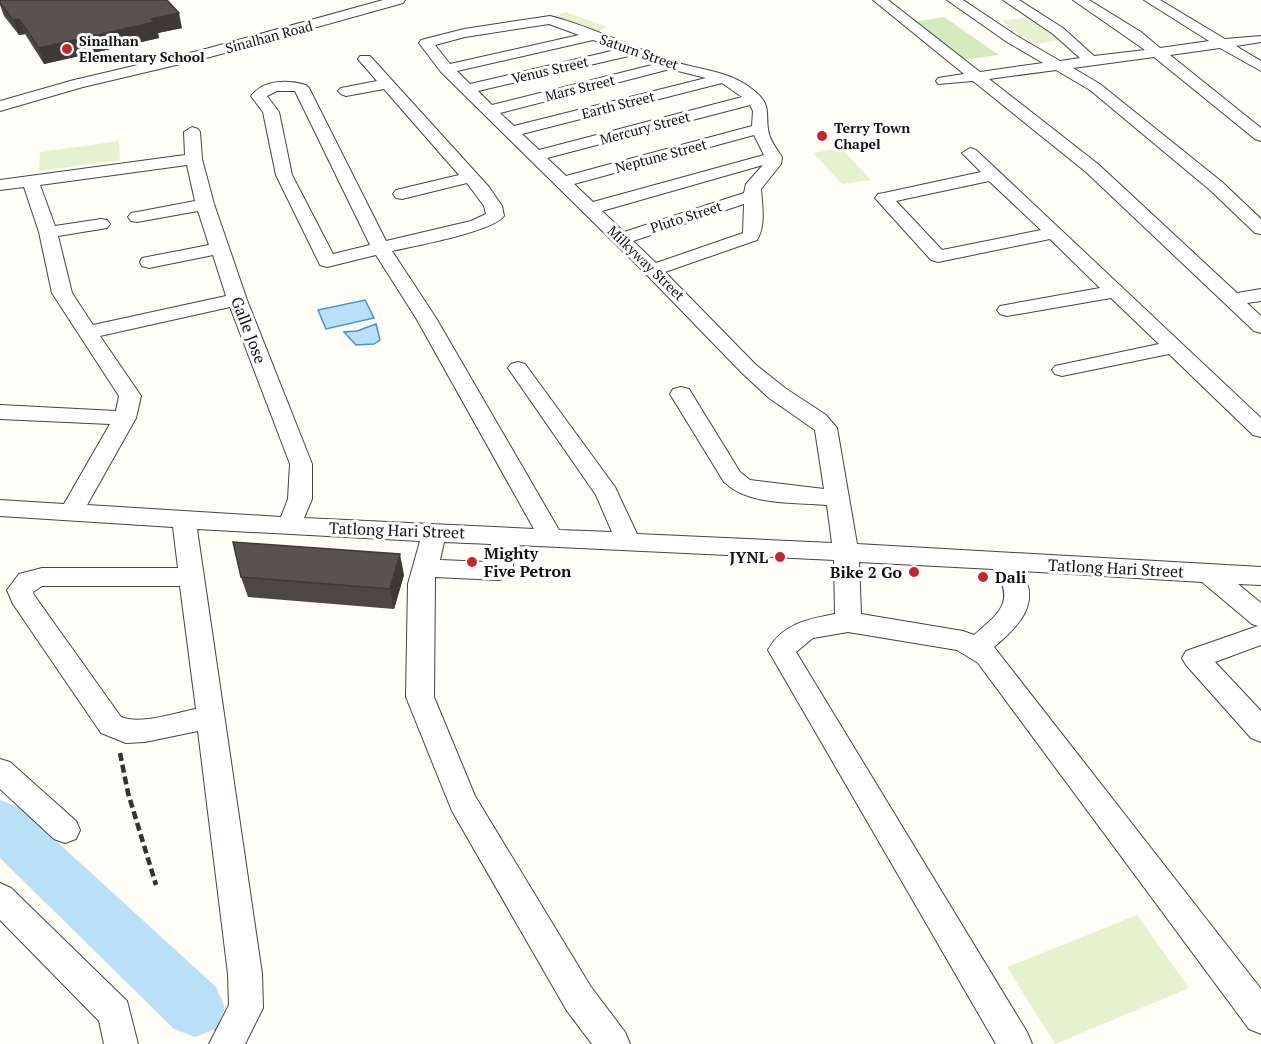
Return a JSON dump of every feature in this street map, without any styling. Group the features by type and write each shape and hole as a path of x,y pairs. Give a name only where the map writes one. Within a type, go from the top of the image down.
{"street":[{"name":"Sinalhan Road","path":"0,106 79,83 205,54 398,0"},
{"path":"880,0 1092,168 1261,327"},
{"path":"954,0 1012,39 1095,87 1216,186 1261,229"},
{"path":"1010,0 1058,31 1091,61"},
{"path":"1080,0 1136,34 1259,133"},
{"path":"1150,0 1261,67"},
{"path":"465,33 550,20 591,36"},
{"path":"510,25 539,49"},
{"path":"465,33 498,58"},
{"name":"Milkyway Street","path":"465,33 426,43 446,69 621,238 764,383 826,428 846,552 848,622"},
{"name":"Saturn Street","path":"446,69 591,36 614,42 670,65 724,78 754,99"},
{"path":"943,81 1256,39"},
{"name":"Venus Street","path":"468,89 632,51"},
{"path":"365,59 471,177 493,206 495,216 477,225 381,249 327,261 284,175 271,112 259,96 263,91 287,86 301,88 381,249 426,318 551,537"},
{"name":"Mars Street","path":"489,111 670,65"},
{"name":"Earth Street","path":"511,132 724,78"},
{"path":"346,92 387,84"},
{"path":"653,270 751,236 754,220 752,188 773,164 774,158 765,144 760,129 761,111 754,99"},
{"name":"Mercury Street","path":"535,156 754,99"},
{"name":"Neptune Street","path":"562,182 760,129"},
{"name":"Galle Jose","path":"192,132 194,159 205,204 237,300 301,464 300,499 289,526"},
{"path":"970,153 1261,430"},
{"path":"589,209 774,158"},
{"path":"0,184 194,159"},
{"path":"993,175 884,198 938,256 1054,233"},
{"path":"402,194 471,177"},
{"path":"30,180 48,232 62,293 130,396 125,418 71,512"},
{"name":"Pluto Street","path":"621,238 752,196"},
{"path":"136,217 205,204"},
{"path":"48,232 101,224"},
{"path":"148,261 220,248"},
{"path":"1007,310 1115,291"},
{"path":"1233,299 1261,295"},
{"path":"89,332 237,300"},
{"path":"1062,370 1175,346"},
{"path":"518,368 607,493 628,541"},
{"path":"681,394 732,477 742,486 753,490 836,498"},
{"path":"0,412 125,418"},
{"name":"Tatlong Hari Street","path":"0,508 289,526 435,531 846,552 1261,576"},
{"path":"184,518 190,577 212,717 245,974 246,1008 226,1044"},
{"path":"435,531 421,584 420,697 464,802 579,999 613,1044"},
{"path":"425,567 499,571 505,535"},
{"path":"976,648 1014,609 1018,598 1017,585 1000,561"},
{"path":"1208,573 1261,617"},
{"path":"190,577 42,577 28,581 20,590 22,597 111,724 126,731 145,730 212,717"},
{"path":"1015,1044 782,650 806,629 848,622 963,641 987,656 1261,1017"},
{"path":"1261,635 1195,658 1261,730"},
{"path":"0,771 65,830"},
{"path":"0,898 115,1014 121,1044"}],"path":[{"path":"126,731 120,749 128,793 156,885"}],"green space":[{"path":"565,12 607,27 593,34 550,18"},
{"path":"944,17 999,55 962,60 913,22"},
{"path":"1029,17 1061,40 1033,44 1002,21"},
{"path":"119,141 120,160 39,171 40,152"},
{"path":"841,148 871,180 842,184 813,153"},
{"path":"1137,915 1189,988 1055,1044 1007,967"}],"water":[{"path":"365,300 374,318 326,329 318,310"},
{"path":"376,324 380,340 374,344 356,345 344,332 357,331"}],"building":[{"path":"0,0 167,0 179,13 151,19 155,22 39,48 19,19 13,20"},
{"path":"233,542 400,554 390,589 241,577"}],"waterway":[{"path":"0,823 195,1008"},
{"path":"195,1008 238,1044"}],"place":[{"name":"Sinalhan Elementary School","path":"67,49"},
{"name":"Terry Town Chapel","path":"822,136"},
{"name":"JYNL","path":"780,557"},
{"name":"Mighty Five Petron","path":"472,562"},
{"name":"Bike 2 Go","path":"914,572"},
{"name":"Dali","path":"983,577"}]}
